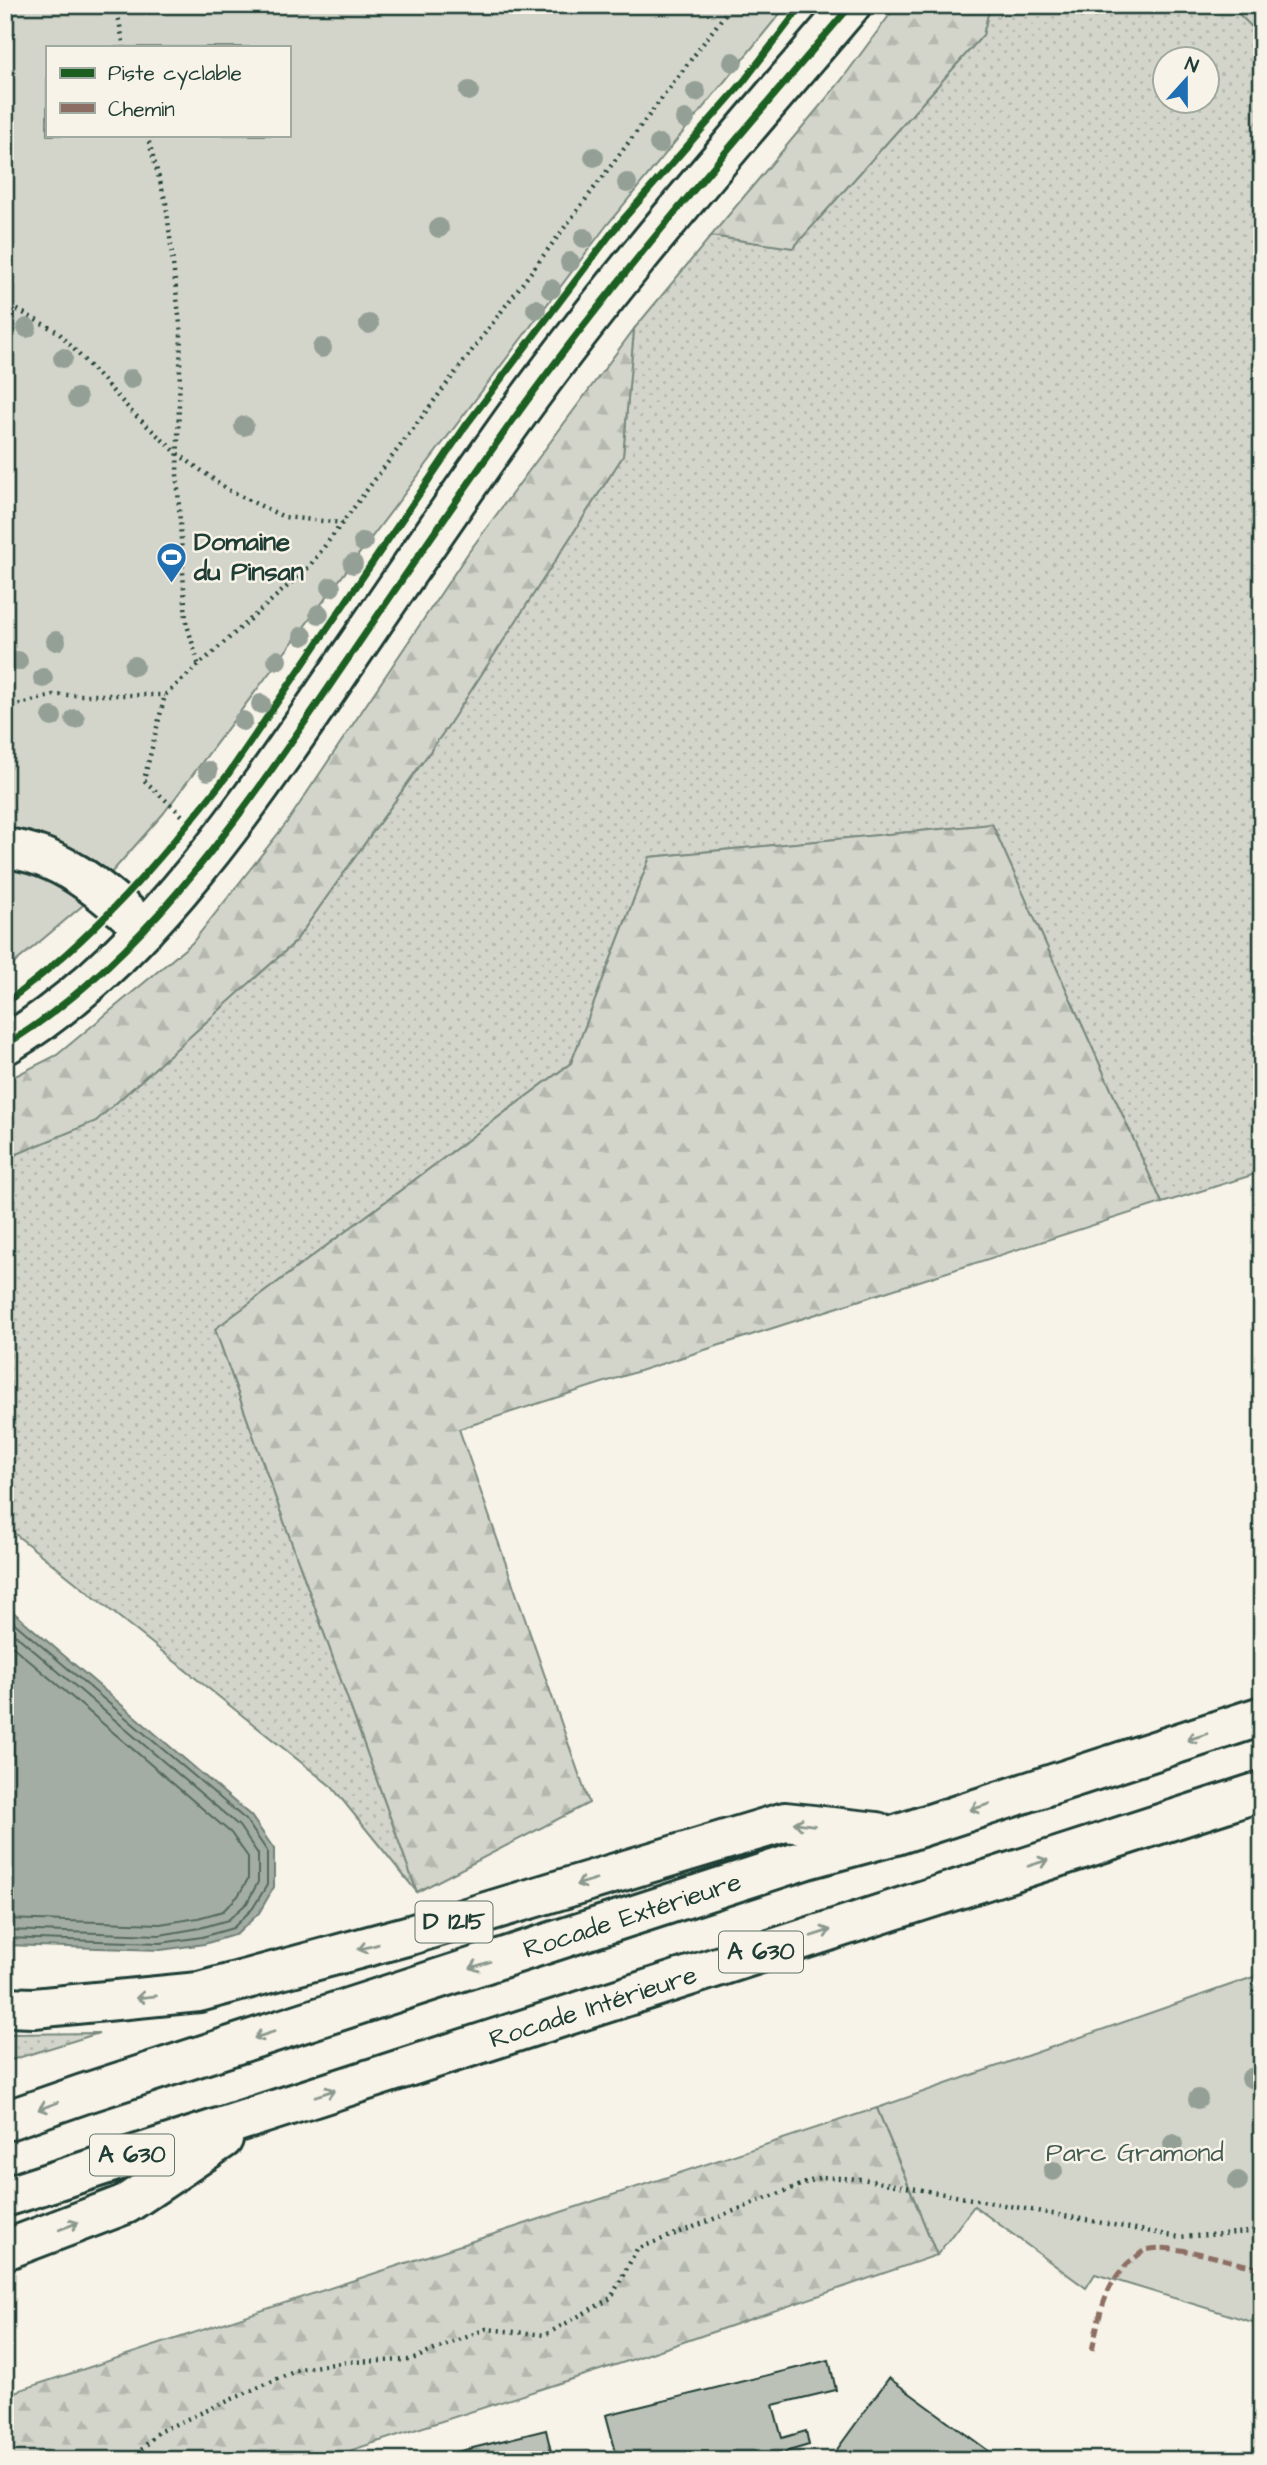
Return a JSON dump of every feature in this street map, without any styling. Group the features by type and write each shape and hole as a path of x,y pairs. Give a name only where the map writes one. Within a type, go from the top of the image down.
{"main road":[{"path":"5,1045 87,984 145,929 204,862 274,767 495,444 627,270 851,5"},
{"path":"5,848 38,854 68,868 145,929"},
{"name":"Rocade Extérieure","path":"5,2121 794,1863 896,1835 1262,1716"},
{"name":"Rocade Intérieure","path":"5,2197 1262,1791"},
{"name":"D 1215","path":"5,2007 34,2008 199,1992 410,1935 785,1822 896,1835"},
{"path":"5,2250 126,2204 260,2114"}],"path":[{"path":"116,5 124,46"},
{"path":"190,823 144,780 165,695 309,568 732,5"},
{"path":"147,136 166,203 181,333 177,474 186,621 199,666"},
{"path":"5,303 58,332 133,413 178,454 230,492 284,517 343,523"},
{"path":"5,708 54,695 165,695"},
{"path":"181,833 198,813"},
{"path":"132,2460 158,2432 300,2369 347,2362 410,2360 486,2329 545,2335 611,2298 637,2249 821,2177 862,2179 1180,2237 1250,2232 1262,2225"}],"green space":[{"name":"Domaine du Pinsan","path":"5,5 787,5 607,225 163,814 82,906 5,971"},
{"path":"897,5 990,5 983,35 793,248 711,236 840,82"},
{"path":"990,5 1230,5 1262,37 1262,1172 1162,1203 992,824 650,857 571,1063 215,1329 417,1892 332,1787 5,1526 5,1159 96,1121 294,943 448,726 623,456 634,329 711,236 793,248 983,35"},
{"path":"1230,5 1262,5 1262,37"},
{"path":"634,329 623,456 448,726 294,943 96,1121 5,1159 5,1081 57,1055 192,943 288,821 468,553"},
{"path":"992,824 1162,1203 459,1429 589,1803 417,1892 215,1329 571,1063 650,857"},
{"name":"Parc Gramond","path":"1262,1974 1262,2325 1095,2274 1086,2288 974,2206 937,2255 877,2108"},
{"path":"99,2033 5,2062 5,2034"},
{"path":"877,2108 937,2255 631,2360 321,2460 5,2460 5,2395"}],"water":[{"path":"5,1605 251,1816 274,1849 274,1887 259,1913 237,1934 204,1944 161,1950 5,1945"}],"building":[{"path":"829,2360 836,2390 773,2405 782,2438 806,2431 809,2445 785,2452 787,2460 618,2460 606,2415"},
{"path":"889,2378 1001,2460 839,2460 833,2455"},
{"path":"546,2430 553,2460 424,2460"}],"marked path":[{"path":"1092,2350 1110,2289 1123,2268 1144,2251 1157,2248 1187,2251 1262,2269"}],"cycle path":[{"path":"5,1003 97,925 152,866 229,773 467,424 613,231 744,81 802,5"},
{"path":"5,1045 53,1013 97,976 179,891 252,798 535,389 667,222 851,5"}],"place":[{"name":"Domaine du Pinsan","path":"171,584"}]}
